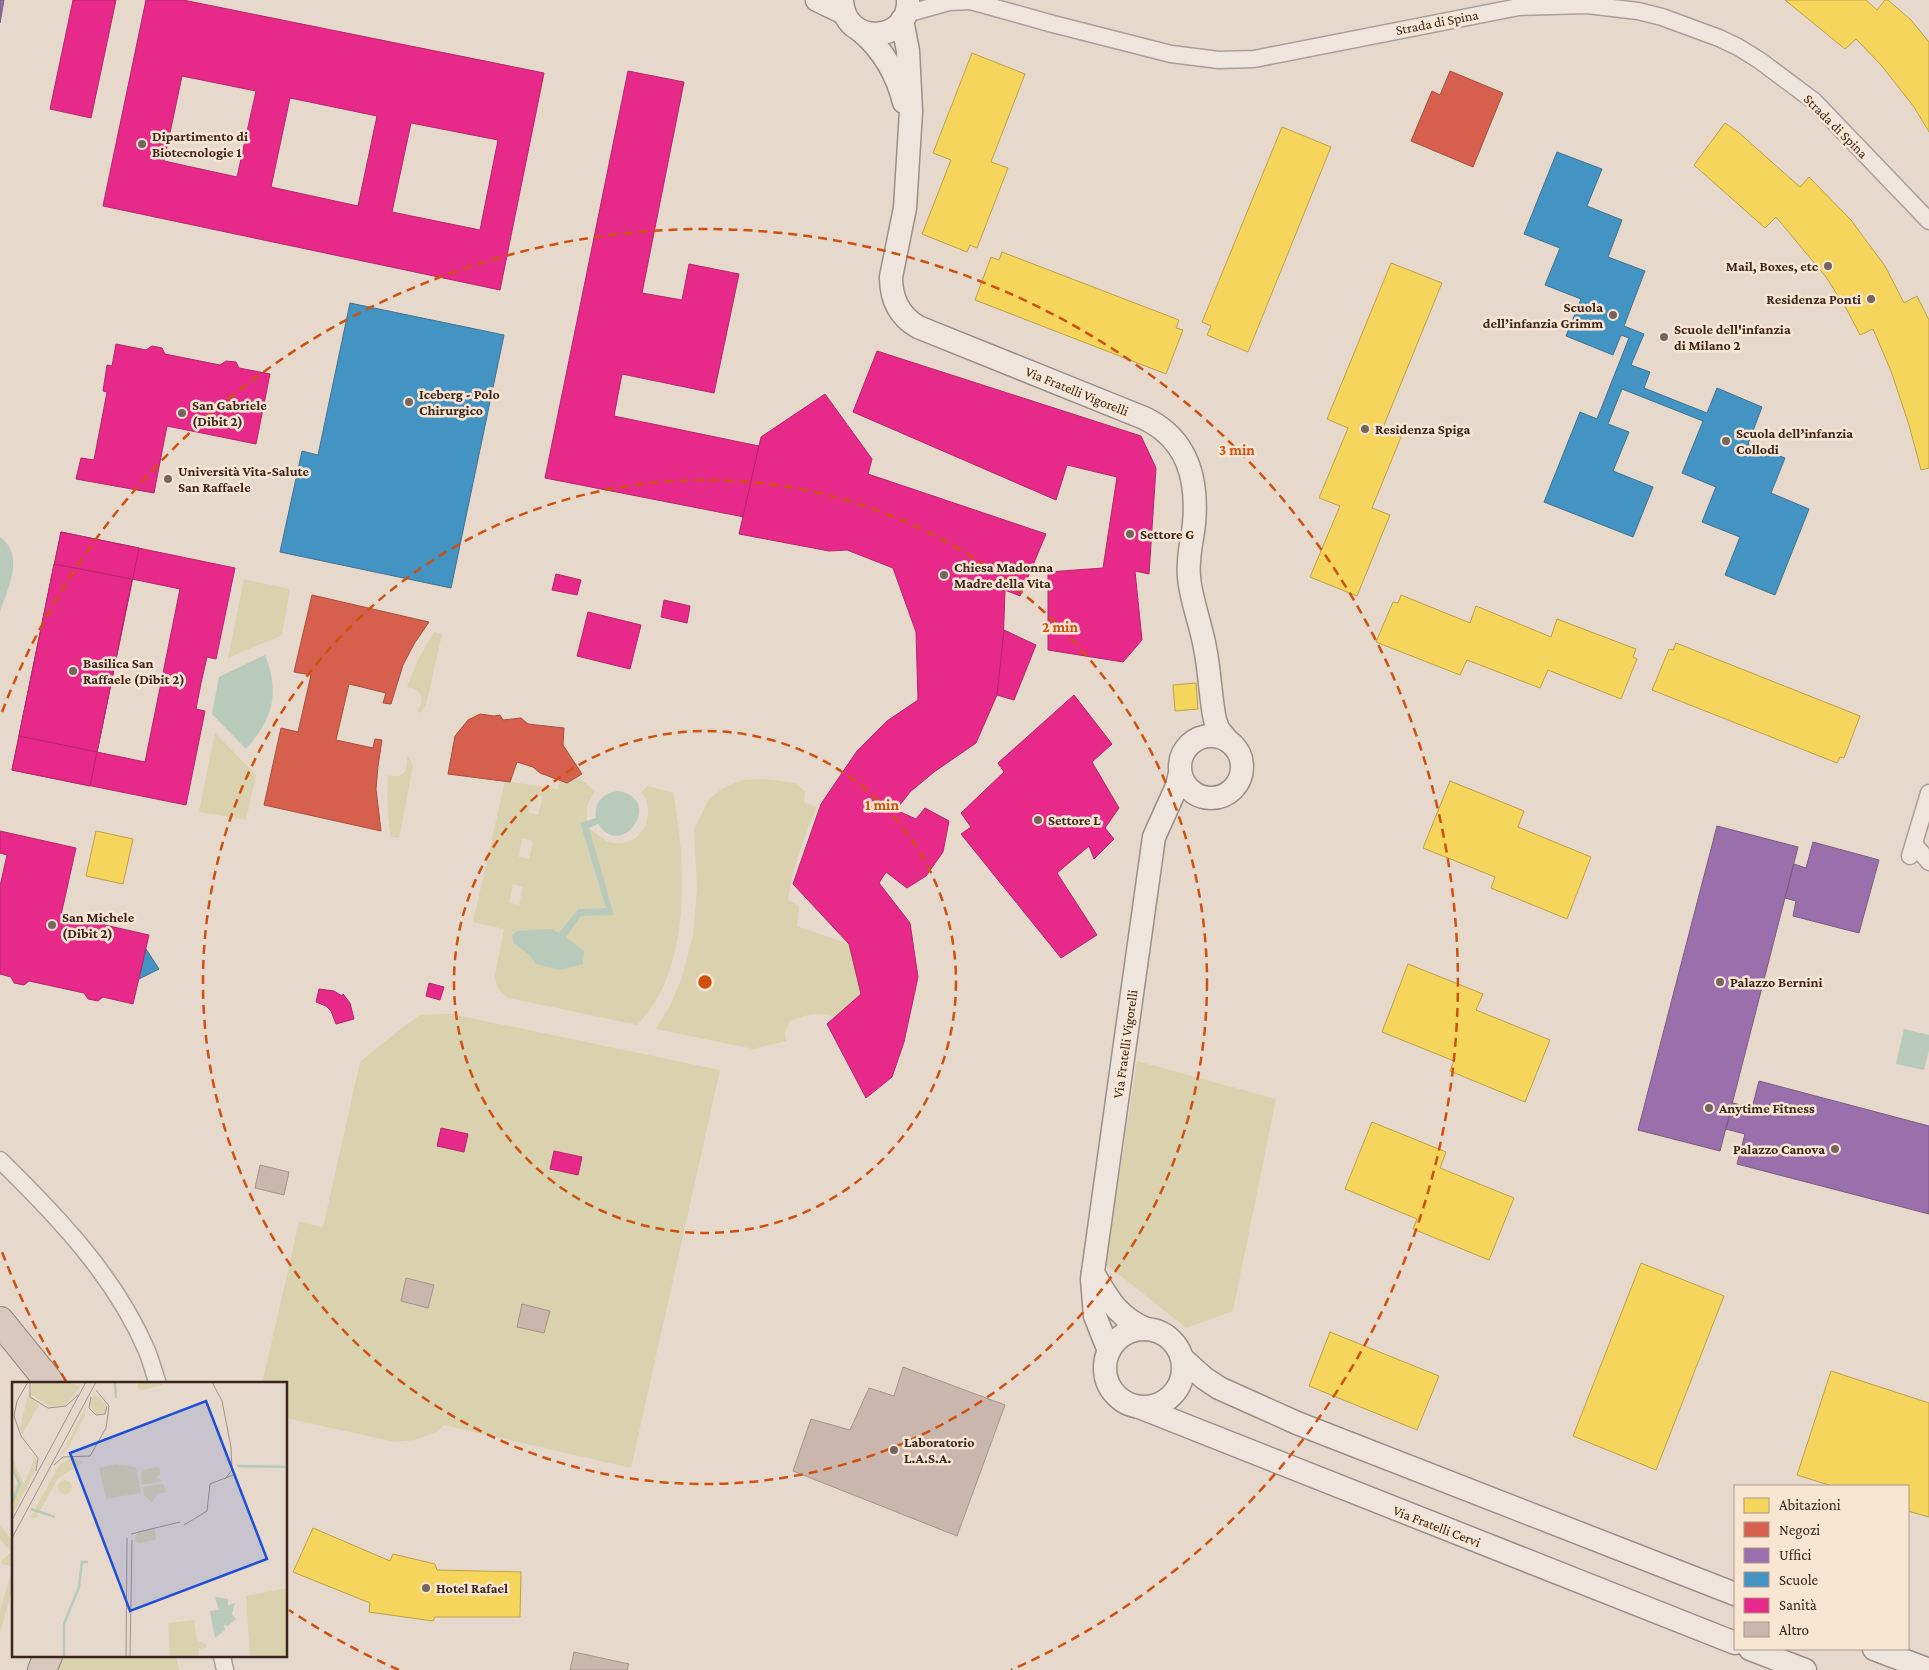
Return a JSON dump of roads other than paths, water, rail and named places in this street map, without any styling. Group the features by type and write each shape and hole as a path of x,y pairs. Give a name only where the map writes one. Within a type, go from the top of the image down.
{"highway":[{"path":"0,1321 48,1382"},
{"path":"42,1670 47,1658"}],"street":[{"path":"817,0 843,7"},
{"name":"Strada di Spina","path":"905,11 968,0 1145,48 1219,60 1254,59 1518,7 1587,5 1638,11 1671,20 1719,38 1759,60 1814,101 1929,221"},
{"name":"Via Fratelli Vigorelli","path":"843,7 851,24 878,48 892,70 903,97 910,125"},
{"path":"862,32 882,34 895,28 905,11"},
{"name":"Via Fratelli Vigorelli","path":"905,11 911,97 905,208 891,287 895,302 903,316 918,327 1144,418 1163,428 1175,440 1184,456 1193,480 1195,506 1189,556 1189,577 1206,650 1213,708 1218,729 1227,740"},
{"path":"1202,796 1186,785 1180,773 1181,757 1209,722 1213,708"},
{"path":"1162,817 1172,806 1185,799 1202,796 1214,798 1225,794 1238,782 1242,770 1240,757 1233,745 1227,740 1213,736 1198,738"},
{"name":"Via Fratelli Vigorelli","path":"1109,1351 1093,1305 1092,1272 1154,837 1180,773"},
{"path":"1929,794 1912,850 1929,862"},
{"path":"0,1160 94,1261 137,1329 148,1352 157,1382"},
{"path":"1092,1272 1118,1312 1146,1329 1164,1334 1173,1341 1180,1351 1182,1359 1181,1381 1177,1390 1160,1404 1150,1407 1139,1407 1126,1403 1111,1389 1106,1377 1105,1368 1109,1351 1115,1341 1124,1334 1134,1330 1146,1329"},
{"path":"1182,1359 1219,1388 1297,1423 1734,1594"},
{"name":"Via Fratelli Cervi","path":"1139,1407 1734,1643"},
{"path":"1753,1650 1804,1670"},
{"path":"1877,1650 1929,1670"}],"place":[{"name":"Dipartimento di Biotecnologie 1","path":"142,144"},
{"name":"Mail, Boxes, etc","path":"1828,266"},
{"name":"Residenza Ponti","path":"1871,299"},
{"name":"Scuola dell’infanzia Grimm","path":"1613,315"},
{"name":"Scuole dell'infanzia di Milano 2","path":"1664,337"},
{"name":"Iceberg - Polo Chirurgico","path":"409,402"},
{"name":"San Gabriele (Dibit 2)","path":"182,413"},
{"name":"Residenza Spiga","path":"1365,429"},
{"name":"Scuola dell’infanzia Collodi","path":"1726,441"},
{"name":"Università Vita-Salute San Raffaele","path":"168,479"},
{"name":"Settore G","path":"1130,534"},
{"name":"Chiesa Madonna Madre della Vita","path":"944,575"},
{"name":"Basilica San Raffaele (Dibit 2)","path":"73,671"},
{"name":"Settore L","path":"1038,820"},
{"name":"San Michele (Dibit 2)","path":"52,925"},
{"name":"Palazzo Bernini","path":"1720,982"},
{"name":"Anytime Fitness","path":"1709,1108"},
{"name":"Palazzo Canova","path":"1835,1149"},
{"name":"Laboratorio L.A.S.A.","path":"894,1450"},
{"name":"Hotel Rafael","path":"426,1588"}]}
